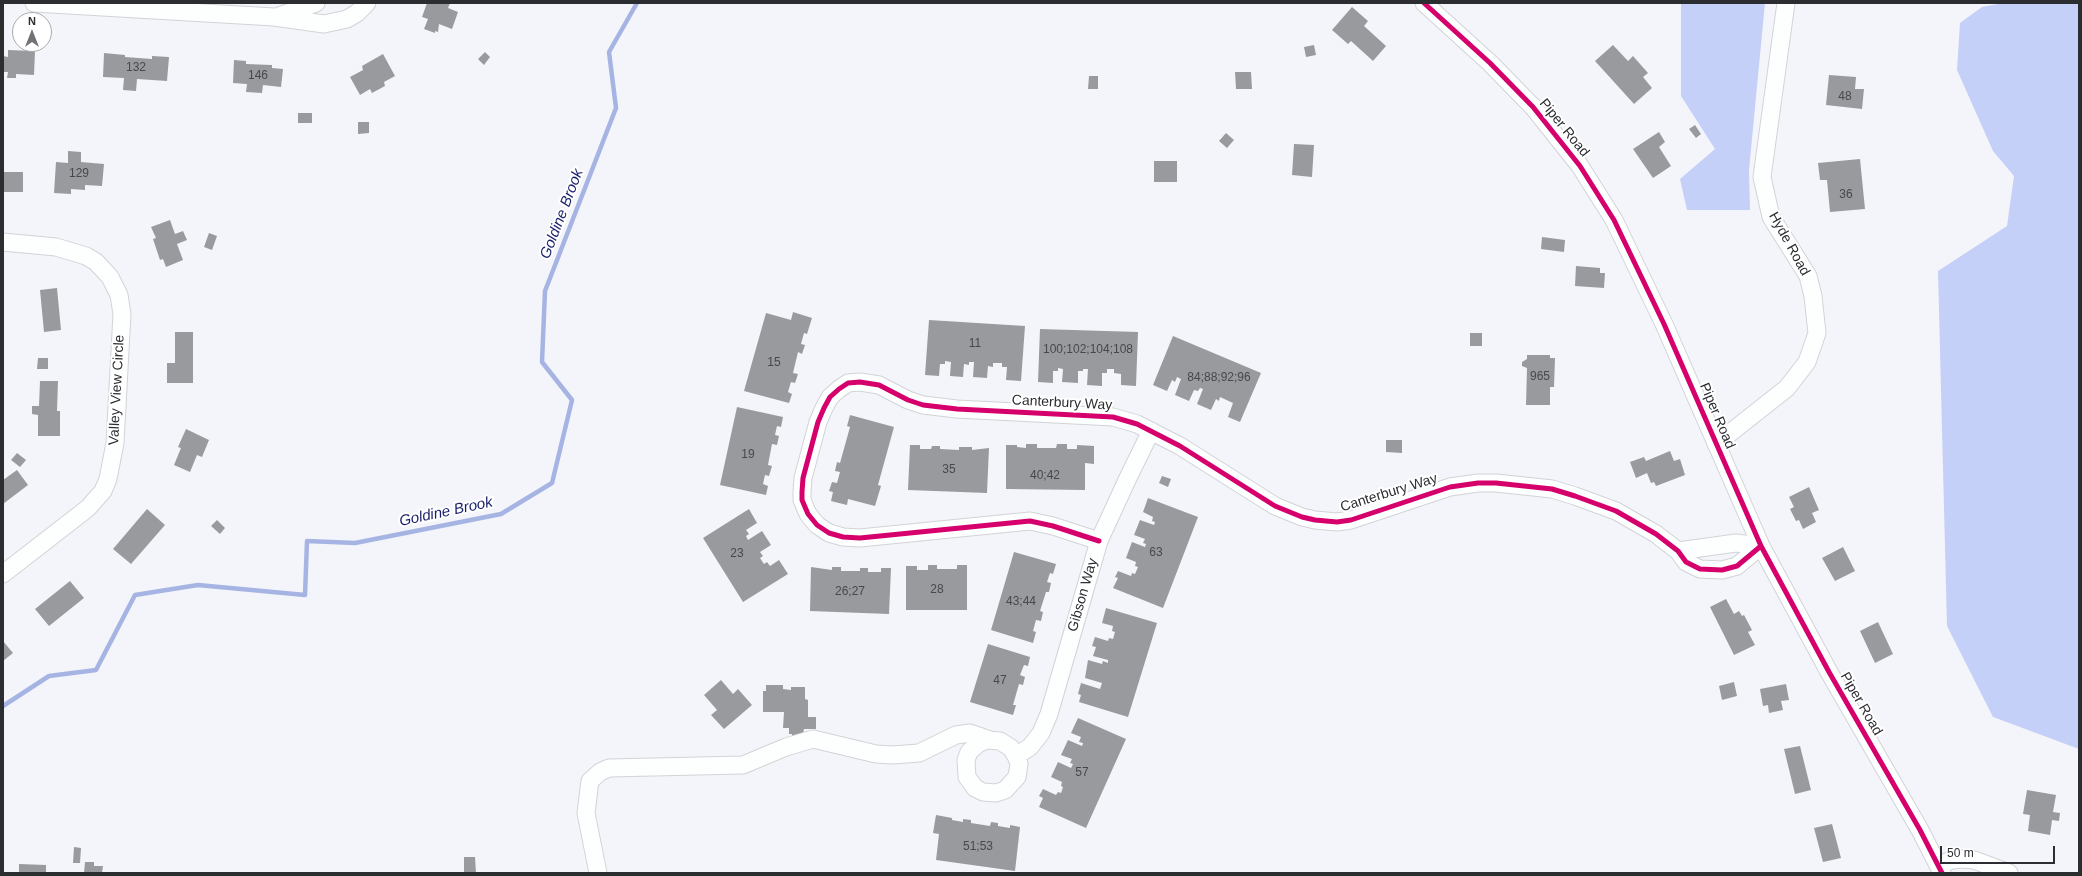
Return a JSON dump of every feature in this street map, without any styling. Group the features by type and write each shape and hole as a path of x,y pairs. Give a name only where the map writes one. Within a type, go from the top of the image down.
{"street":[{"path":"34,3 274,17 316,23 333,23 352,16 366,3"},
{"path":"274,17 292,13 316,3"},
{"name":"Piper Road","path":"1424,3 1490,63 1517,90 1564,146 1594,188 1614,220 1644,280 1761,546 1808,634 1920,830 1940,869"},
{"name":"Hyde Road","path":"1716,444 1787,388 1807,362 1816,334 1814,296 1808,276 1771,217 1762,176 1786,3"},
{"name":"Valley View Circle","path":"3,242 56,247 86,256 100,266 110,277 119,295 122,314 115,442 108,479 103,491 88,508 3,574"},
{"name":"Canterbury Way","path":"1099,541 1053,526 1030,521 869,538 850,538 829,533 817,525 808,514 802,500 803,478 818,422 824,408 830,397 843,386 855,382 867,382 887,388 908,400 923,405 957,409 1105,416 1137,424 1152,431 1189,452 1275,506 1302,517 1329,521 1351,520 1450,487 1478,483 1512,484 1564,492 1609,508 1643,525 1678,551 1686,562 1693,567 1700,569 1722,570 1743,563 1761,546"},
{"name":"Gibson Way","path":"1016,756 1030,747 1044,727 1099,541 1127,480 1152,431"},
{"path":"1678,551 1736,543 1761,546"},
{"path":"598,873 586,814 590,781 600,772 609,768 744,765 786,747 813,739 876,754 894,755 919,753 956,735 970,733 1004,743 1016,756 1019,764 1018,773 1014,781 1009,788 996,793 987,793 979,790 967,777 966,760 975,746 990,740"},
{"path":"1940,869 1952,860 1962,858 1974,860 2009,873"}],"shaded area":[{"path":"1681,3 1765,3 1749,170 1750,210 1687,210 1680,179 1715,149 1681,96"},
{"path":"2003,3 2079,3 2079,749 1993,717 1947,626 1938,271 2007,226 2014,176 1993,151 1957,70 1960,23 1982,7"}],"building":[{"path":"427,3 450,3 448,8 458,12 452,29 439,24 438,32 435,31 435,33 424,29 428,19 422,17"},
{"path":"1352,7 1368,21 1364,26 1386,46 1373,61 1351,41 1348,44 1332,30"},
{"path":"1314,45 1316,55 1306,57 1304,47"},
{"path":"1613,45 1628,61 1633,56 1648,73 1643,77 1652,88 1634,104 1595,61"},
{"path":"8,50 12,50 12,52 35,52 34,75 16,74 16,78 7,78 8,72 3,72 3,56 8,57"},
{"path":"485,52 490,57 484,65 478,59"},
{"path":"104,53 125,55 125,57 152,59 152,56 169,57 167,81 137,79 136,91 123,90 124,78 103,77"},
{"path":"383,54 395,76 384,82 385,86 372,93 370,89 360,95 350,77 363,70 362,66"},
{"path":"234,60 246,61 246,64 272,65 272,68 283,69 281,87 263,85 262,93 246,92 247,84 233,83"},
{"path":"1235,72 1251,72 1252,89 1236,89"},
{"path":"1829,75 1856,77 1855,89 1864,89 1862,109 1826,105"},
{"path":"1089,76 1098,76 1098,89 1088,89"},
{"path":"298,113 312,113 312,123 298,123"},
{"path":"358,122 369,122 369,133 358,134"},
{"path":"1695,125 1701,134 1696,138 1689,129"},
{"path":"1659,132 1665,142 1659,147 1671,166 1653,178 1633,149"},
{"path":"1226,133 1234,140 1227,148 1219,141"},
{"path":"1294,144 1314,145 1312,177 1292,175"},
{"path":"68,151 81,152 81,162 104,164 102,186 85,185 85,190 71,189 71,194 54,193 56,162 68,163"},
{"path":"1860,159 1865,209 1830,212 1827,180 1820,180 1818,163"},
{"path":"1154,161 1177,161 1177,182 1154,182"},
{"path":"3,172 23,172 23,192 3,192"},
{"path":"170,220 175,234 183,231 187,240 177,244 183,260 166,267 163,259 160,260 153,239 156,238 151,227"},
{"path":"209,233 217,236 212,250 204,247"},
{"path":"1542,237 1565,240 1564,252 1541,249"},
{"path":"1576,266 1600,268 1600,273 1605,273 1604,288 1575,286"},
{"path":"57,288 61,330 44,332 40,290"},
{"path":"793,312 812,318 807,334 804,333 801,344 805,345 802,354 798,352 793,373 798,374 795,383 791,382 788,392 792,394 789,403 744,391 766,313 791,320"},
{"path":"929,320 1025,326 1021,381 1006,380 1007,367 1002,367 1002,363 993,363 993,367 988,366 987,378 973,377 974,362 969,362 969,365 964,364 963,377 950,376 951,362 945,361 945,364 940,364 939,376 925,375"},
{"path":"1040,329 1138,332 1136,386 1121,385 1121,374 1114,373 1114,369 1107,369 1107,373 1102,373 1102,386 1087,385 1088,369 1078,371 1078,383 1062,382 1063,369 1058,368 1058,371 1053,371 1053,383 1038,382"},
{"path":"175,332 193,332 193,383 167,383 167,363 175,363"},
{"path":"1470,333 1482,333 1482,346 1470,346"},
{"path":"1173,336 1261,373 1240,422 1228,417 1233,403 1220,397 1219,401 1216,399 1211,410 1197,404 1203,389 1200,388 1198,391 1194,390 1189,401 1175,395 1181,379 1177,377 1175,382 1172,380 1167,391 1153,385"},
{"path":"1527,355 1550,355 1550,358 1555,358 1554,387 1550,387 1550,405 1526,405 1527,368 1522,366 1522,362 1527,359"},
{"path":"38,358 48,358 48,369 37,369"},
{"path":"40,381 58,381 57,411 60,411 60,436 38,436 38,415 32,414 32,406 39,406"},
{"path":"737,407 783,417 781,427 777,426 775,435 779,436 777,445 772,444 768,465 772,466 769,476 765,475 763,484 768,486 766,495 720,485"},
{"path":"850,415 894,427 878,485 881,486 875,506 848,499 847,505 831,501 833,492 829,491 832,482 837,483 840,472 835,471 837,462 840,463 850,427 847,426"},
{"path":"186,429 209,440 202,457 197,455 190,472 174,465 181,448 178,447"},
{"path":"1386,440 1402,440 1402,453 1386,452"},
{"path":"1026,444 1037,444 1037,448 1056,448 1057,444 1067,444 1067,449 1077,449 1077,445 1094,446 1094,464 1085,463 1085,490 1006,489 1006,445 1017,445 1017,447 1026,448"},
{"path":"910,445 920,445 920,449 931,449 932,446 940,446 940,449 959,450 959,447 972,447 972,450 989,448 987,493 908,490"},
{"path":"1670,451 1674,461 1680,459 1685,475 1656,486 1654,482 1651,483 1647,473 1636,478 1630,462 1644,457 1646,461"},
{"path":"17,453 26,460 20,467 11,460"},
{"path":"17,470 28,485 3,504 3,480"},
{"path":"1162,476 1171,479 1168,487 1159,483"},
{"path":"1809,487 1819,510 1812,513 1816,522 1803,529 1799,520 1796,521 1790,509 1794,507 1789,497"},
{"path":"1148,498 1198,517 1163,608 1113,588 1118,578 1115,577 1118,571 1131,576 1132,573 1135,574 1138,567 1135,566 1136,562 1126,558 1132,542 1145,547 1146,544 1143,543 1145,539 1134,535 1140,520 1154,525 1155,522 1152,521 1153,517 1143,512"},
{"path":"147,509 165,525 131,564 113,549"},
{"path":"749,509 757,523 746,530 749,534 746,536 748,540 762,531 771,545 760,552 763,556 760,558 764,564 767,562 770,566 779,560 788,574 743,602 703,538"},
{"path":"217,520 225,528 220,534 211,526"},
{"path":"1843,547 1855,571 1835,581 1822,558"},
{"path":"1014,552 1056,564 1053,574 1050,573 1047,582 1051,583 1049,592 1046,592 1040,611 1043,612 1041,621 1036,620 1033,631 1036,632 1033,643 991,630"},
{"path":"928,565 937,565 937,569 957,569 957,565 967,565 967,610 906,610 906,566 917,566 917,570 928,570"},
{"path":"811,567 832,570 832,567 841,567 841,571 860,571 860,568 868,568 868,572 881,572 881,568 891,568 889,614 810,611"},
{"path":"70,581 84,598 49,626 35,609"},
{"path":"1726,599 1734,614 1739,611 1742,616 1744,615 1752,630 1748,632 1755,645 1734,655 1710,607"},
{"path":"1106,608 1157,623 1128,717 1079,702 1081,695 1078,694 1081,683 1100,689 1102,683 1085,678 1088,660 1102,664 1103,661 1108,663 1108,660 1093,656 1096,647 1092,646 1095,637 1108,641 1109,638 1113,639 1115,632 1112,631 1113,626 1102,623"},
{"path":"1878,622 1893,654 1875,663 1860,631"},
{"path":"3,641 13,653 3,661"},
{"path":"988,644 1030,657 1028,666 1024,665 1020,675 1025,677 1023,685 1019,684 1013,705 1016,705 1013,715 970,702"},
{"path":"721,680 733,694 738,689 752,705 724,729 711,715 717,710 704,695"},
{"path":"1734,682 1737,696 1722,700 1719,686"},
{"path":"1786,684 1789,700 1781,701 1783,710 1769,713 1768,705 1763,706 1760,689"},
{"path":"766,685 783,685 783,689 791,690 791,687 805,687 805,699 808,700 808,717 816,717 816,729 804,729 803,734 800,733 800,737 792,737 792,734 789,734 789,728 783,728 784,712 763,712 763,691 766,691"},
{"path":"1078,718 1126,739 1086,828 1039,807 1043,798 1039,796 1043,789 1056,795 1058,792 1061,793 1063,787 1061,786 1062,782 1051,777 1058,762 1071,768 1073,764 1070,763 1072,759 1061,755 1068,740 1082,746 1083,743 1079,742 1081,737 1071,733"},
{"path":"1800,746 1811,790 1795,794 1784,749"},
{"path":"2027,790 2056,795 2053,812 2060,813 2059,821 2052,820 2050,835 2028,831 2030,815 2023,814"},
{"path":"936,815 963,822 963,819 971,820 971,823 990,826 991,822 998,823 998,826 1010,828 1010,825 1020,827 1015,871 936,860 939,834 933,833"},
{"path":"1832,824 1841,858 1823,862 1814,828"},
{"path":"74,847 81,848 80,863 73,863"},
{"path":"464,857 475,857 476,873 464,873"},
{"path":"85,862 94,862 94,866 103,866 102,873 84,873"},
{"path":"19,864 46,865 46,873 19,873"}],"waterway":[{"name":"Goldine Brook","path":"3,706 49,676 96,670 135,595 198,585 305,595 307,541 355,543 501,514 552,483 572,400 542,362 545,291 616,108 609,52 637,3"}],"cycle path":[{"path":"1424,3 1490,63 1533,107 1580,166 1614,220 1664,324 1761,546 1829,672 1920,830 1942,873"},
{"path":"1099,541 1053,526 1030,521 860,538 843,537 829,533 817,525 808,514 802,500 803,478 818,422 824,408 830,397 839,389 848,383 860,382 879,385 908,400 923,405 957,409 1113,417 1137,424 1180,446 1275,506 1302,517 1315,520 1337,522 1351,520 1450,487 1478,483 1496,483 1552,489 1616,511 1656,534 1678,551 1686,562 1700,569 1722,570 1737,566 1761,546"}]}
